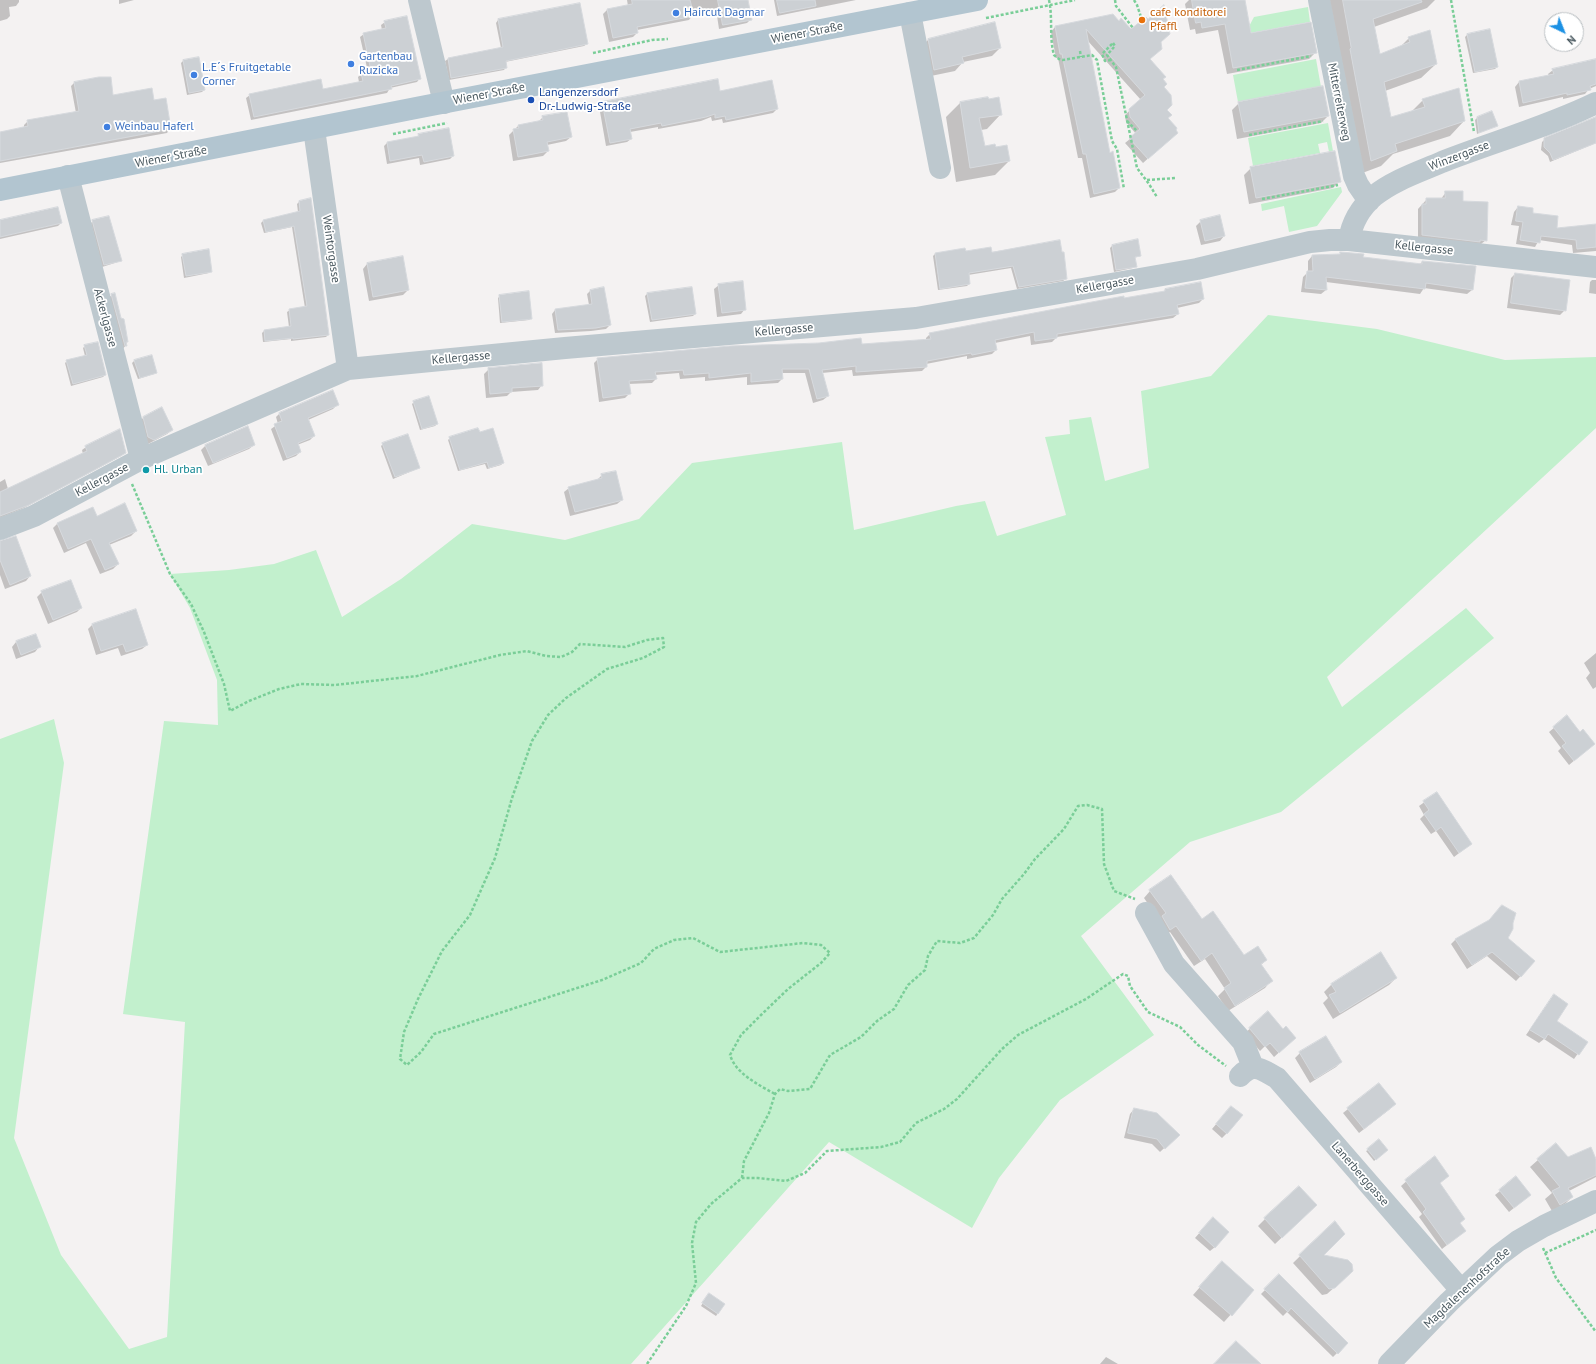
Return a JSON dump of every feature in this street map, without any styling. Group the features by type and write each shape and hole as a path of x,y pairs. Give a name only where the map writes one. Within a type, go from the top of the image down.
{"main road":[{"name":"Wiener Straße","path":"0,190 978,0"}],"street":[{"path":"419,0 444,103"},
{"name":"Mitterreiterweg","path":"1319,0 1356,182 1369,201"},
{"path":"910,13 940,168"},
{"name":"Winzergasse","path":"1350,240 1356,218 1369,201 1391,185 1408,176 1596,103"},
{"name":"Weintorgasse","path":"314,129 348,369"},
{"name":"Ackerlgasse","path":"68,176 133,463"},
{"name":"Kellergasse","path":"0,529 34,516 133,463 348,369 557,349 916,318 1197,269 1310,242 1330,240 1350,240 1596,267"},
{"path":"1146,913 1174,964 1243,1042 1246,1072"},
{"name":"Lanerberggasse","path":"1246,1072 1265,1071 1277,1078 1461,1290"},
{"name":"Magdalenenhofstraße","path":"1389,1364 1461,1290 1498,1256 1536,1231 1596,1201"}],"path":[{"path":"1049,0 1052,14 1051,40 1054,55 1063,60 1092,55 1095,57 1112,141 1116,148 1124,189"},
{"path":"1115,0 1116,6 1133,28"},
{"path":"1134,0 1137,4 1142,20"},
{"path":"1451,0 1474,130"},
{"path":"1111,60 1105,61 1102,54 1113,43 1115,46 1107,54 1116,67 1137,168 1157,197"},
{"path":"1080,51 1081,57"},
{"path":"1237,70 1255,65 1329,53"},
{"path":"1097,85 1101,84"},
{"path":"1249,135 1306,122 1342,118"},
{"path":"1127,120 1137,132"},
{"path":"1265,128 1266,132"},
{"path":"1106,131 1110,130"},
{"path":"1116,168 1120,167"},
{"path":"1146,180 1176,178"},
{"path":"1262,200 1277,195 1318,187 1356,182"},
{"path":"133,463 170,574 190,604 204,632 224,684 230,711 267,694 301,684 335,685 417,676 500,655 527,650 546,656 561,657 572,652 580,644 625,646 647,640 662,638 664,647 643,658 607,669 566,698 548,715 532,741 512,798 495,858 470,915 442,951 418,999 404,1032 400,1059 407,1065 421,1052 434,1034 602,980 641,963 654,949 674,940 693,938 720,952 803,944 821,945 830,952 821,963 788,989 741,1035 730,1055 732,1061 748,1078 775,1094"},
{"path":"742,1178 744,1161 769,1113 775,1094 780,1090 788,1091 810,1089 830,1055 861,1037 878,1021 894,1009 908,985 925,970 928,956 937,941 960,943 974,938 993,915 1002,899 1035,859 1064,829 1078,806 1087,805 1102,809 1104,864 1114,891 1139,900 1146,913"},
{"path":"647,1364 686,1306 696,1283 692,1243 696,1222 711,1204 742,1178 786,1181 805,1173 827,1152 880,1148 900,1142 916,1123 944,1109 957,1099 1002,1049 1018,1035 1086,998 1123,974 1128,976 1130,986 1148,1012 1180,1028 1198,1045 1224,1065 1237,1071 1246,1072"},
{"path":"1545,1253 1596,1230"},
{"path":"1536,1231 1556,1278 1596,1332"}],"green space":[{"path":"1308,7 1310,22 1245,34 1254,17"},
{"path":"1316,59 1321,87 1238,102 1233,75"},
{"path":"1328,123 1333,151 1329,152 1327,142 1318,144 1320,153 1253,166 1248,138"},
{"path":"1341,187 1342,192 1317,226 1289,232 1284,206 1262,211 1261,204"},
{"path":"1268,315 1377,329 1505,360 1596,357 1596,428 1327,677 1342,707 1466,608 1494,638 1281,812 1190,842 1081,936 1154,1035 1060,1100 999,1178 972,1228 829,1142 631,1364 0,1364 0,739 54,719 64,763 14,1138 61,1255 129,1349 167,1337 185,1022 123,1014 164,721 218,725 217,680 190,608 170,574 229,570 274,564 316,550 342,617 401,579 472,524 565,540 639,519 692,463 842,442 854,530 956,506 985,501 997,536 1066,515 1045,437 1070,434 1069,420 1091,417 1105,481 1149,468 1141,391 1211,376"}],"building":[{"path":"632,0 690,0 694,16 637,27 638,33 613,38 607,9 632,4"},
{"path":"718,0 748,0 752,20 723,25"},
{"path":"777,0 815,0 816,6 780,13"},
{"path":"1192,0 1245,0 1251,33 1311,22 1317,53 1233,68 1225,24 1202,28 1201,22 1196,23"},
{"path":"1343,0 1421,0 1422,2 1373,19 1380,54 1410,42 1408,37 1430,30 1437,64 1384,82 1391,117 1425,107 1422,99 1459,88 1465,121 1395,144 1397,151 1371,161 1350,49"},
{"path":"580,3 588,44 506,61 507,68 451,78 448,58 503,47 498,19"},
{"path":"1164,5 1170,34 1161,42 1162,49 1150,59 1166,77 1163,79 1167,84 1164,87 1171,95 1172,105 1167,110 1172,115 1168,118 1177,128 1176,130 1178,133 1148,159 1129,138 1140,129 1130,117 1129,109 1145,95 1086,29 1110,153 1113,151 1120,188 1094,194 1086,154 1083,154 1055,26 1113,14 1119,21 1121,18 1131,29 1146,17 1148,19"},
{"path":"407,16 421,79 391,86 392,89 254,117 249,94 321,79 323,89 363,81 361,73 371,71 363,33 386,28 384,21"},
{"path":"995,22 1001,48 962,57 964,63 934,70 928,39"},
{"path":"1490,29 1498,67 1475,72 1467,34"},
{"name":"L.E´s Fruitgetable Corner","path":"199,57 205,90 189,93 183,60"},
{"path":"1596,59 1596,84 1590,86 1591,90 1567,95 1567,93 1523,103 1519,81 1554,74 1552,69"},
{"path":"99,77 111,77 113,95 152,88 154,100 166,98 171,129 0,161 0,132 28,126 27,120 79,111 74,82"},
{"path":"718,79 720,91 772,80 778,109 726,120 725,116 715,118 715,114 662,126 661,123 630,129 632,139 610,143 602,102"},
{"path":"1323,86 1329,116 1244,132 1238,102"},
{"path":"988,97 989,99 999,97 1002,115 979,118 985,146 995,144 996,147 1007,145 1010,161 970,168 960,102"},
{"path":"1492,111 1498,126 1479,133 1477,117"},
{"path":"567,112 572,137 547,142 549,151 518,157 513,129 519,128 518,125 543,120 542,116"},
{"path":"1596,117 1596,143 1553,160 1550,153 1544,147 1544,138"},
{"path":"449,128 454,156 424,162 422,155 390,161 387,142"},
{"path":"1335,151 1341,182 1256,198 1250,167"},
{"path":"1445,191 1463,191 1463,201 1488,202 1487,241 1480,240 1480,242 1422,235 1422,204 1426,204 1426,198 1445,198"},
{"path":"311,198 329,335 265,341 264,330 291,326 289,309 307,306 294,226 266,232 263,220 300,211 299,201"},
{"path":"1518,206 1533,208 1533,213 1558,216 1557,228 1596,224 1596,247 1577,249 1576,240 1541,236 1540,243 1520,240 1523,222 1516,221"},
{"path":"58,207 62,223 0,237 0,220"},
{"path":"1220,215 1225,236 1205,241 1200,220"},
{"path":"109,216 122,261 104,265 92,220"},
{"path":"1138,239 1141,256 1135,257 1137,267 1116,270 1112,245"},
{"path":"1060,240 1062,252 1064,252 1067,279 1019,287 1013,266 969,273 970,284 940,289 935,253 965,248 966,251 991,247 992,252"},
{"path":"209,249 212,272 186,276 182,254"},
{"path":"1340,252 1364,254 1363,257 1422,264 1422,261 1476,266 1473,290 1426,283 1425,289 1326,277 1327,290 1305,288 1307,271 1313,271 1312,255 1340,254"},
{"path":"403,256 409,290 373,297 367,263"},
{"path":"1515,273 1570,280 1566,311 1511,303"},
{"path":"743,281 746,310 722,313 718,284"},
{"path":"1201,282 1204,299 1177,305 1179,314 1057,334 1057,338 1035,341 1034,332 995,340 997,350 927,361 927,367 856,372 856,366 822,370 829,396 817,399 809,369 782,369 783,379 751,382 751,373 709,378 709,373 684,375 683,370 655,372 657,379 629,381 631,394 603,398 597,358 730,346 819,343 861,338 862,344 931,339 929,333 1124,296 1124,298 1165,291 1165,289"},
{"path":"604,287 611,325 596,328 558,330 555,309 592,304 590,290"},
{"path":"692,287 696,314 652,320 647,293"},
{"path":"529,291 532,319 502,322 499,295"},
{"path":"115,293 121,318 124,319 128,342 126,342 127,346 125,346 111,294"},
{"path":"98,342 106,375 73,384 66,360 87,355 84,345"},
{"path":"152,355 157,373 140,378 134,360"},
{"path":"542,363 543,386 512,388 512,392 490,394 488,368"},
{"path":"333,390 339,405 308,418 315,436 298,443 301,452 287,458 274,424 282,421 279,413"},
{"path":"429,396 438,424 422,429 413,401"},
{"path":"162,407 173,430 154,440 148,437 143,417"},
{"path":"248,426 255,445 213,463 205,445"},
{"path":"478,428 480,432 493,428 504,463 489,468 487,462 460,470 449,437"},
{"path":"120,429 126,453 29,505 0,516 0,492 87,451 85,446"},
{"path":"408,434 420,468 395,477 382,443"},
{"path":"616,471 623,500 575,512 568,487 602,478 601,474"},
{"path":"125,503 137,531 109,543 119,564 105,570 91,539 68,549 57,523 93,507 97,516"},
{"path":"16,536 31,576 10,585 0,560 0,541"},
{"path":"71,580 82,608 53,620 41,591"},
{"path":"136,609 148,645 126,652 123,644 101,651 92,624"},
{"path":"36,634 41,647 21,655 16,641"},
{"path":"1567,715 1580,732 1583,729 1595,744 1574,761 1562,746 1566,743 1553,727"},
{"path":"1437,792 1472,844 1459,853 1441,827 1436,831 1424,814 1429,810 1423,801"},
{"path":"1171,875 1202,919 1213,911 1244,955 1258,946 1267,960 1261,964 1273,981 1235,1006 1224,988 1231,983 1212,953 1201,961 1176,926 1170,930 1162,916 1166,913 1149,890"},
{"path":"1502,905 1516,913 1513,929 1508,938 1535,961 1521,977 1492,952 1472,965 1455,939 1489,920"},
{"path":"1381,952 1397,978 1340,1013 1329,995 1336,992 1331,984"},
{"path":"1554,994 1568,1004 1557,1021 1588,1042 1579,1055 1548,1034 1545,1039 1530,1030"},
{"path":"1268,1011 1283,1029 1286,1026 1296,1038 1279,1053 1270,1043 1265,1047 1249,1028"},
{"path":"1326,1036 1342,1062 1315,1079 1299,1052"},
{"path":"1379,1083 1396,1104 1364,1129 1347,1108"},
{"path":"1231,1106 1243,1115 1227,1134 1216,1124"},
{"path":"1134,1108 1157,1113 1180,1135 1165,1149 1157,1139 1128,1133"},
{"path":"1379,1139 1388,1150 1376,1160 1367,1149"},
{"path":"1556,1143 1568,1157 1591,1147 1596,1159 1596,1175 1568,1188 1573,1197 1560,1205 1552,1191 1560,1187 1537,1159"},
{"path":"1435,1156 1449,1176 1440,1183 1465,1219 1460,1223 1466,1231 1447,1245 1423,1212 1426,1209 1405,1180"},
{"path":"1516,1176 1531,1195 1514,1208 1499,1190"},
{"path":"1299,1186 1317,1205 1282,1238 1264,1218"},
{"path":"1213,1217 1229,1232 1215,1248 1199,1233"},
{"path":"1335,1221 1345,1234 1324,1255 1348,1260 1352,1264 1353,1271 1335,1288 1329,1289 1299,1255"},
{"path":"1222,1261 1254,1290 1232,1316 1199,1287"},
{"path":"1279,1274 1348,1343 1338,1354 1291,1308 1288,1312 1264,1289"},
{"path":"709,1293 725,1304 718,1314 702,1303"},
{"path":"1236,1341 1261,1364 1214,1364"}],"place":[{"name":"Haircut Dagmar","path":"676,13"},
{"name":"cafe konditorei Pfaffl","path":"1142,20"},
{"name":"Gartenbau Ruzicka","path":"351,64"},
{"name":"L.E´s Fruitgetable Corner","path":"194,75"},
{"name":"Langenzersdorf Dr.-Ludwig-Straße","path":"531,100"},
{"name":"Weinbau Haferl","path":"107,127"},
{"name":"Hl. Urban","path":"146,470"}]}
